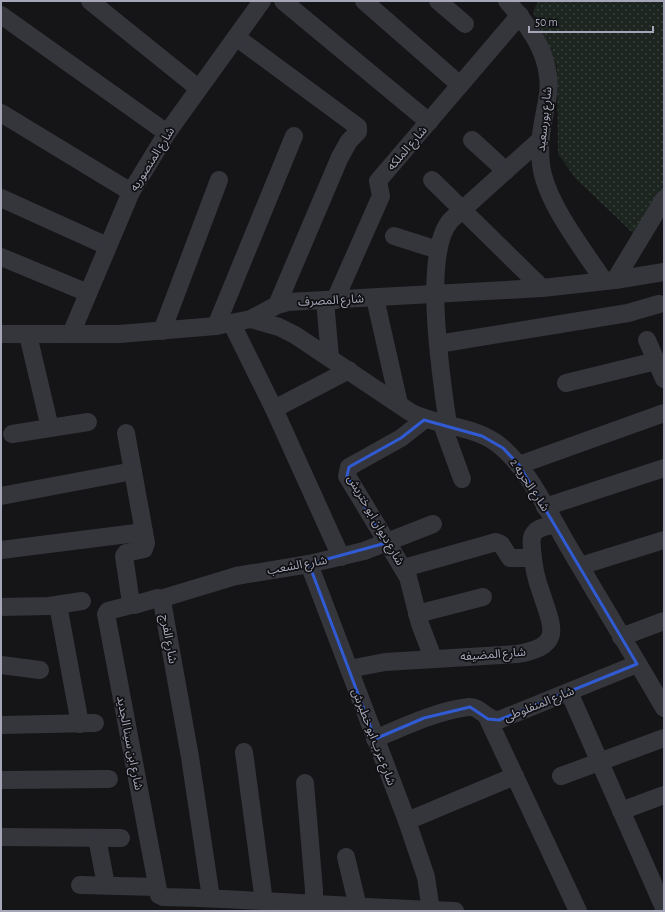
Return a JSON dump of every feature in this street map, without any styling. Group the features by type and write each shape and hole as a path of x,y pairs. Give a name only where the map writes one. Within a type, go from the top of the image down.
{"street":[{"path":"90,1 198,88"},
{"name":"شارع المنصوريه","path":"71,334 131,192 167,133 262,1"},
{"path":"283,1 429,122"},
{"path":"364,1 460,85"},
{"path":"438,1 465,24"},
{"name":"شارع بورسعيد","path":"507,1 532,31 546,64 548,82 547,100 540,140 541,165 548,190 560,214 610,280"},
{"path":"1,15 167,133"},
{"name":"شارع الملكه","path":"330,301 381,196 378,181 520,15"},
{"path":"236,37 358,125 358,132 349,140 340,157 277,305"},
{"path":"1,113 131,192"},
{"path":"294,136 224,325 274,409 341,557"},
{"path":"472,140 506,171"},
{"path":"462,479 445,425 438,344 436,294 438,250 440,240 446,225 540,140"},
{"path":"162,331 218,180"},
{"path":"432,180 542,288"},
{"path":"1,198 107,246"},
{"path":"610,280 664,199"},
{"path":"394,236 438,250"},
{"path":"1,257 88,293"},
{"name":"شارع المصرف","path":"1,334 119,334 162,331 224,325 251,319 277,305 288,302 330,301 542,288 664,272"},
{"path":"374,298 399,404"},
{"path":"330,301 330,357"},
{"path":"438,344 628,313 659,304"},
{"name":"شارع الحريه 2","path":"251,319 295,335 424,420 482,436 494,441 519,465 637,664 662,699"},
{"path":"28,335 50,428"},
{"path":"647,340 664,379"},
{"path":"566,382 656,360"},
{"path":"274,409 349,370"},
{"path":"519,465 664,413"},
{"name":"شارع ديوان ابو ختريش","path":"424,420 406,435 349,467 347,469 347,476 386,543 404,568 411,584 417,614 433,658"},
{"path":"12,434 88,422"},
{"path":"126,433 146,543 144,549 126,553 124,556 131,605"},
{"path":"545,507 664,468"},
{"path":"1,496 133,471"},
{"name":"شارع الشعب","path":"160,599 236,576 341,557 386,543 432,524"},
{"name":"شارع المضيفه","path":"349,669 385,662 517,654 531,651 547,642 552,630 552,624 540,590 533,558 532,538 535,532 555,524"},
{"path":"1,550 144,532"},
{"path":"580,566 664,540"},
{"path":"404,568 496,542 500,543 510,558 533,558"},
{"name":"شارع عرب ابو خطيرش","path":"309,564 426,877 431,911"},
{"path":"417,614 483,598"},
{"name":"شارع الفرج","path":"131,605 160,599 162,602 190,757 210,898"},
{"path":"1,606 58,605 82,601"},
{"path":"1,725 88,724 58,605"},
{"name":"شارع ابن سينا الجديد","path":"131,605 108,612 106,614 160,892"},
{"path":"621,636 664,621"},
{"name":"شارع المنفلوطى","path":"375,739 424,718 470,707 478,709 488,719 499,720 637,664"},
{"path":"1,665 40,670"},
{"path":"569,692 664,908"},
{"path":"488,719 578,911"},
{"path":"561,776 664,738"},
{"path":"244,752 264,902"},
{"path":"406,821 515,776"},
{"path":"1,780 109,779"},
{"path":"305,784 314,907"},
{"path":"621,810 664,795"},
{"path":"1,837 122,838"},
{"path":"97,838 106,885"},
{"path":"346,858 368,909"},
{"path":"80,885 106,885 210,898 314,907 455,911"}],"highlighted area":[{"path":"424,420 482,436 503,448 519,465 637,664 499,720 488,719 470,707 424,718 375,739 309,564 386,543 347,476 349,467 401,438"}],"shaded area":[{"path":"538,1 664,1 664,195 637,237 576,179 558,154 557,66 533,12"}]}
